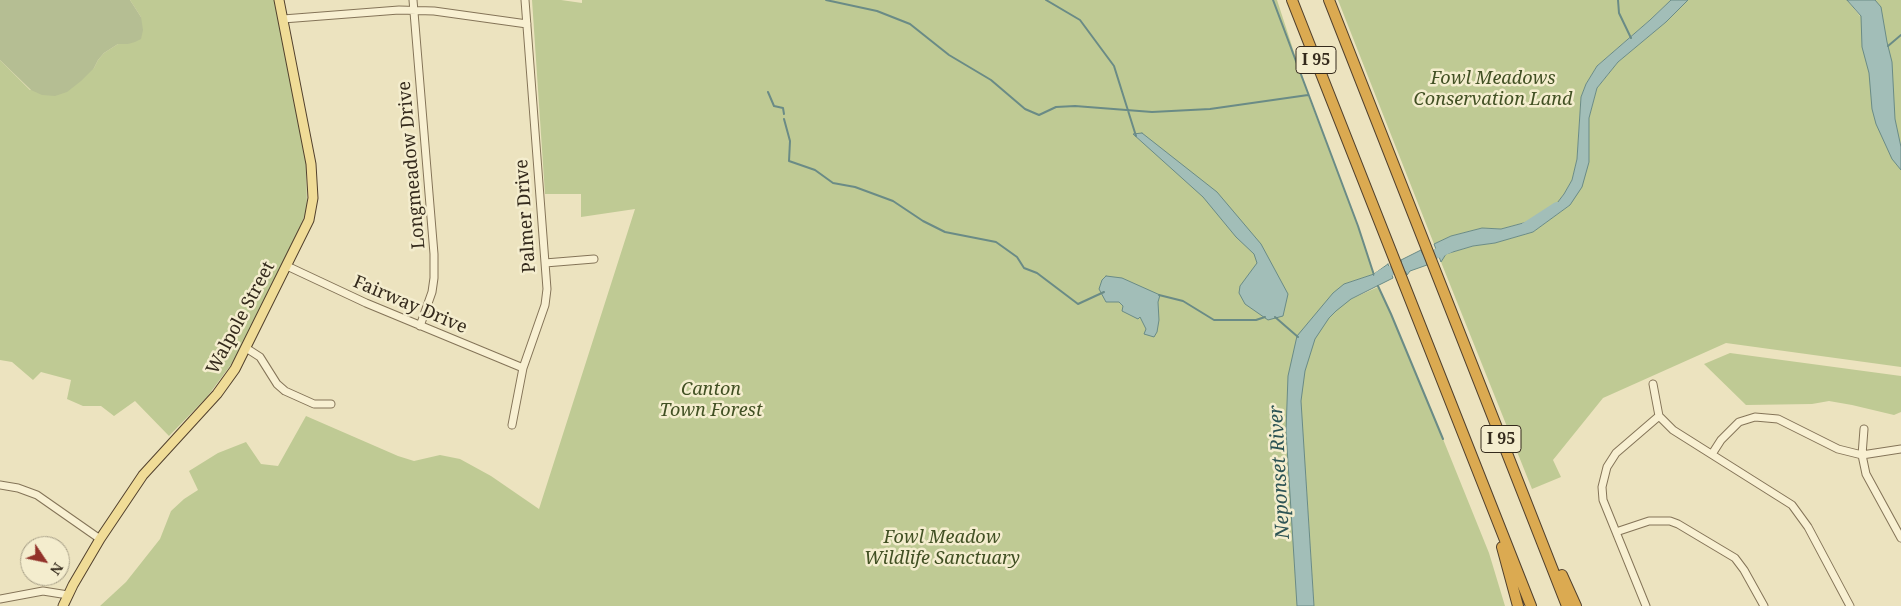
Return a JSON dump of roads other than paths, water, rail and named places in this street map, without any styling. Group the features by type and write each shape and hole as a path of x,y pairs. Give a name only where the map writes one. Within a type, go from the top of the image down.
{"highway":[{"name":"I 95","path":"1292,0 1531,606"},
{"name":"I 95","path":"1329,0 1567,606"},
{"path":"1493,509 1518,606"},
{"path":"1540,538 1562,576 1576,606"}],"main road":[{"name":"Walpole Street","path":"64,606 68,595 100,539 142,475 217,394 235,369 309,220 313,187 309,157 279,0"}],"street":[{"name":"Longmeadow Drive","path":"413,0 434,254 432,292 420,326"},
{"name":"Palmer Drive","path":"512,425 523,368 533,344 545,305 547,289 525,0"},
{"path":"283,19 367,12 434,11 527,24"},
{"path":"546,263 594,259"},
{"name":"Fairway Drive","path":"287,266 366,304 523,368"},
{"path":"246,348 261,358 277,384 285,391 314,404 331,404"},
{"path":"1653,384 1659,416 1673,430 1784,499 1798,512 1850,606"},
{"path":"1646,606 1603,500 1602,488 1607,467 1622,448 1659,416"},
{"path":"1712,454 1721,440 1739,422 1755,417 1778,419 1838,448 1862,455 1901,449"},
{"path":"1864,429 1862,455 1866,474 1898,525 1901,538"},
{"path":"0,484 37,495 100,539"},
{"path":"1616,532 1649,521 1670,521 1678,524 1735,558 1764,606"},
{"path":"0,599 42,591 68,595"}],"water":[{"path":"1671,0 1688,0 1666,22 1618,62 1597,88 1589,118 1589,162 1582,187 1570,205 1533,232 1446,254 1441,262 1434,244 1451,236 1482,228 1501,229 1527,222 1537,223 1551,211 1572,180 1577,159 1581,97 1586,84 1597,66"},
{"path":"1847,0 1875,0 1881,7 1892,62 1895,119 1901,147 1901,170 1892,159 1876,124 1872,109 1869,73 1862,47 1861,16"},
{"path":"1142,133 1217,192 1261,244 1288,294 1283,316 1268,320 1245,304 1239,293 1240,286 1257,263 1254,254 1236,237 1203,197 1133,134"},
{"path":"1421,250 1427,265 1410,271 1407,275 1401,260"},
{"path":"1388,264 1393,278 1351,299 1329,318 1315,339 1305,371 1301,401 1314,606 1297,606 1286,431 1288,376 1297,336 1333,293 1344,284 1374,274"},
{"path":"1106,276 1122,278 1160,295 1158,302 1159,320 1154,337 1144,334 1146,329 1140,317 1138,319 1122,311 1123,306 1119,302 1106,302 1099,289 1102,280"}],"waterway":[{"path":"826,0 877,11 910,24 949,55 991,80 1025,109 1039,115 1056,107 1075,106 1152,112 1210,109 1308,95"},
{"path":"1046,0 1080,20 1114,66 1136,136"},
{"path":"1273,0 1358,226 1374,275"},
{"path":"1618,0 1619,13 1631,38"},
{"path":"1888,46 1901,35"},
{"path":"768,92 774,106 783,108 784,114"},
{"path":"784,119 790,141 789,161 815,170 833,183 855,187 893,201 923,221 945,232 996,242 1017,257 1024,268 1037,273 1078,304 1104,292"},
{"name":"Neponset River","path":"1523,229 1557,207"},
{"name":"Neponset River","path":"1379,276 1449,248"},
{"path":"1378,286 1443,439"},
{"path":"1159,295 1183,301 1214,320 1256,320 1265,317"},
{"path":"1275,317 1298,337"}],"park label":[{"name":"Fowl Meadows Conservation Land","path":"1493,89"},
{"name":"Canton Town Forest","path":"711,400"},
{"name":"Fowl Meadow Wildlife Sanctuary","path":"942,548"}]}
